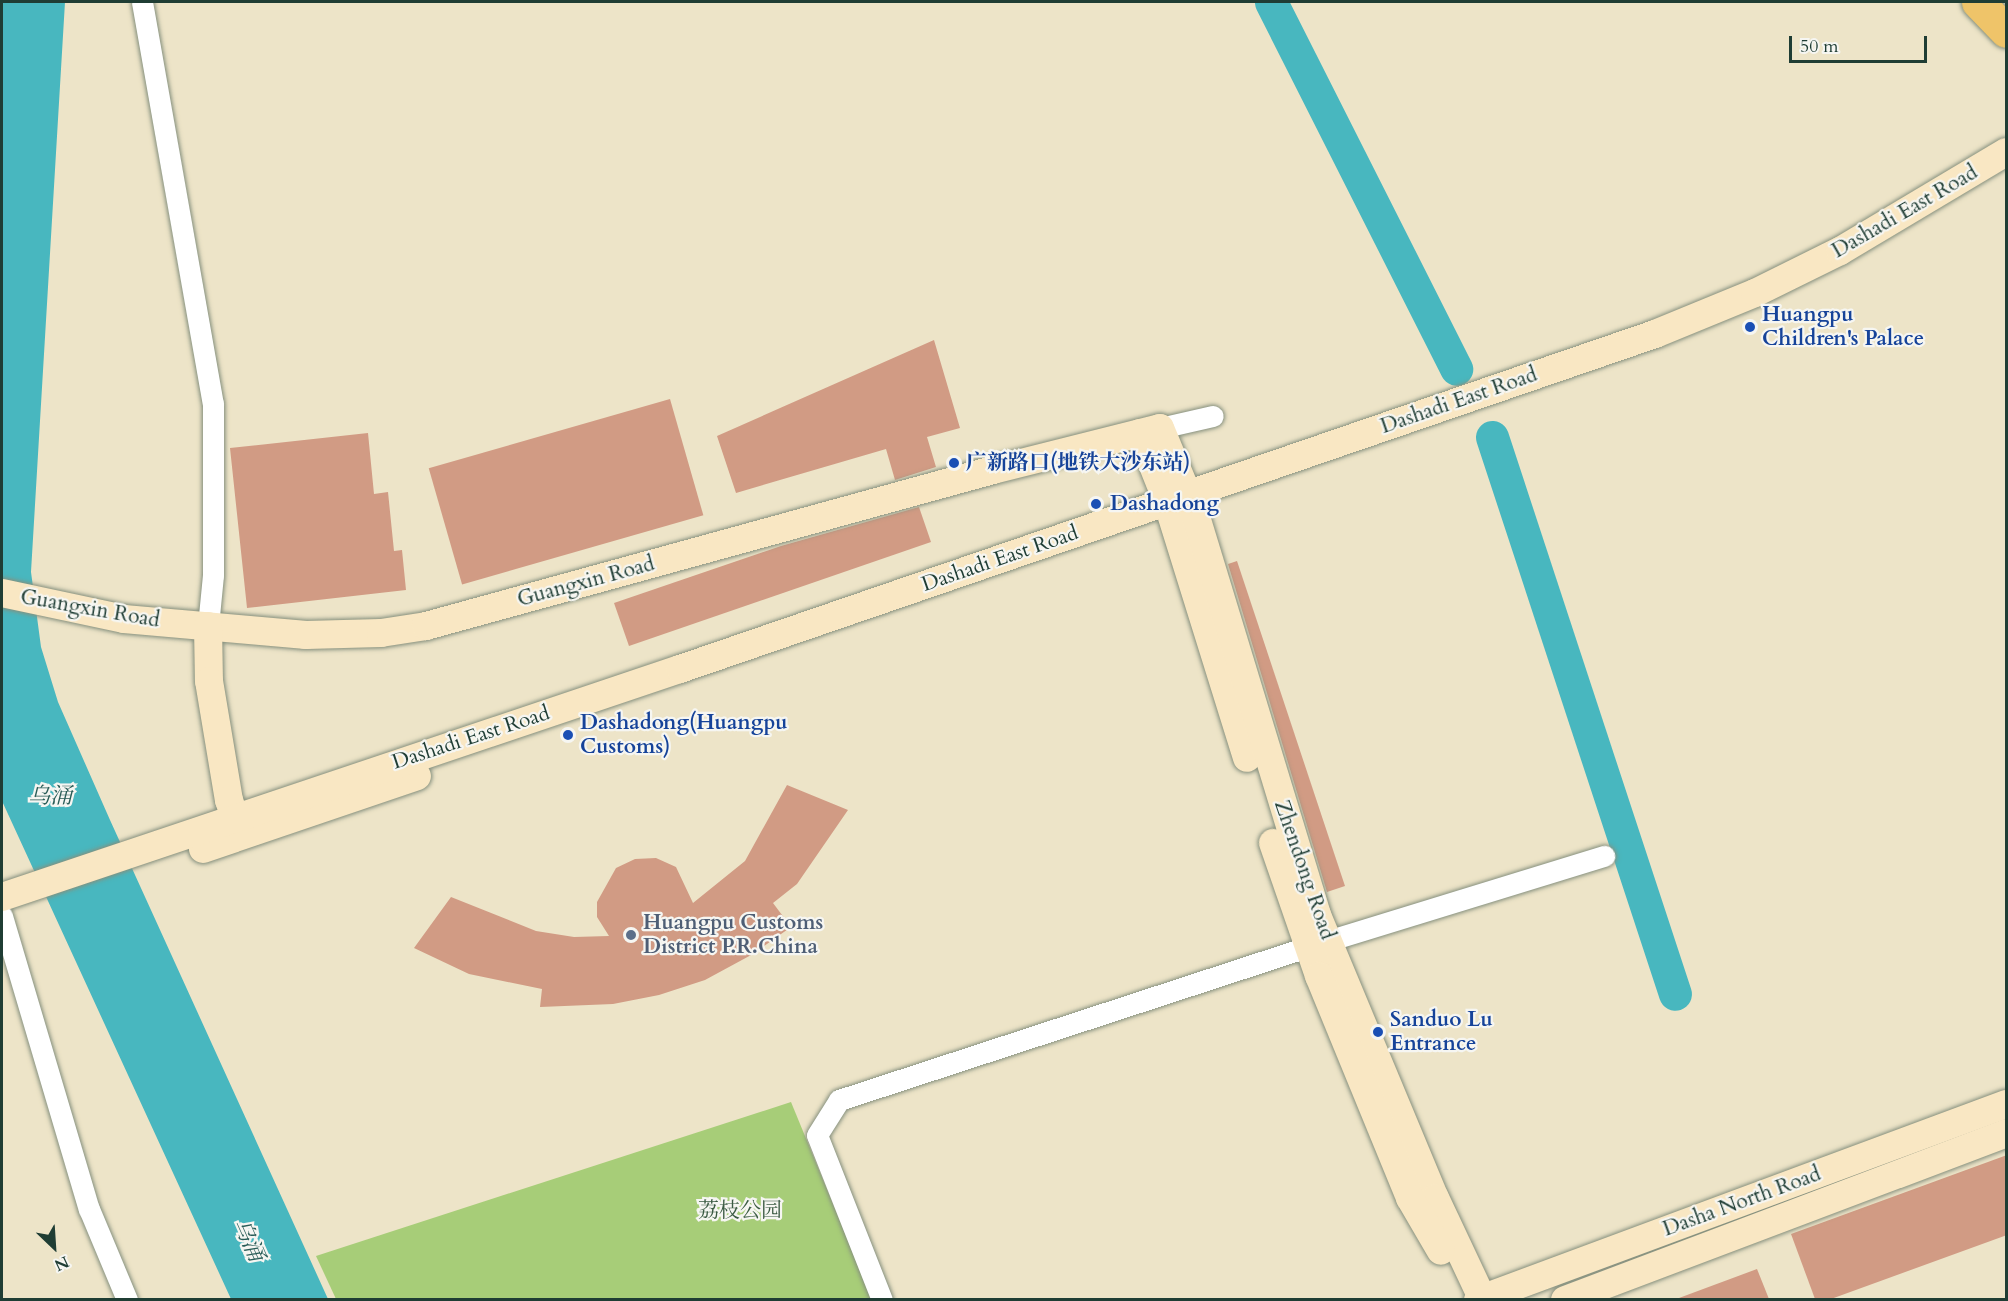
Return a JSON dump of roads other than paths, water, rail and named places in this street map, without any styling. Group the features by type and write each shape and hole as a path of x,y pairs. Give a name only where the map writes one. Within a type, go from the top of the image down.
{"main road":[{"path":"1978,2 2007,30"}],"street":[{"path":"142,2 213,403 213,575 208,626 209,681 237,827"},
{"name":"Dashadi East Road","path":"1180,505 1706,315 1889,225 2007,152"},
{"name":"Dashadi East Road","path":"2,916 21,896 123,866 237,827 680,669 1180,505 1454,424 1735,322 1867,258 2007,172"},
{"path":"1150,430 1213,416"},
{"name":"Guangxin Road","path":"2,593 66,604 124,618 208,626 350,636 426,626 1150,430"},
{"name":"Zhendong Road","path":"1150,430 1180,505 1296,852 1318,944 1435,1198 1478,1299"},
{"path":"882,1299 817,1135 839,1100 1318,944 1604,856"},
{"path":"2,916 89,1209 127,1299"},
{"name":"Dasha North Road","path":"1478,1299 2007,1104"},
{"name":"Dasha North Road","path":"1565,1299 2007,1133"}],"water":[{"name":"乌涌","path":"2,2 65,2 31,572 41,647 58,702 328,1299 231,1299 2,801"}],"waterway":[{"path":"1271,2 1456,369"},
{"path":"1492,437 1675,994"}],"place":[{"name":"Huangpu Children's Palace","path":"1750,327"},
{"name":"广新路口(地铁大沙东站)","path":"954,463"},
{"name":"Dashadong","path":"1096,504"},
{"name":"Dashadong(Huangpu Customs)","path":"568,735"},
{"name":"Huangpu Customs District P.R.China","path":"631,935"},
{"name":"Sanduo Lu Entrance","path":"1378,1032"}],"park label":[{"name":"荔枝公园","path":"740,1211"}]}
